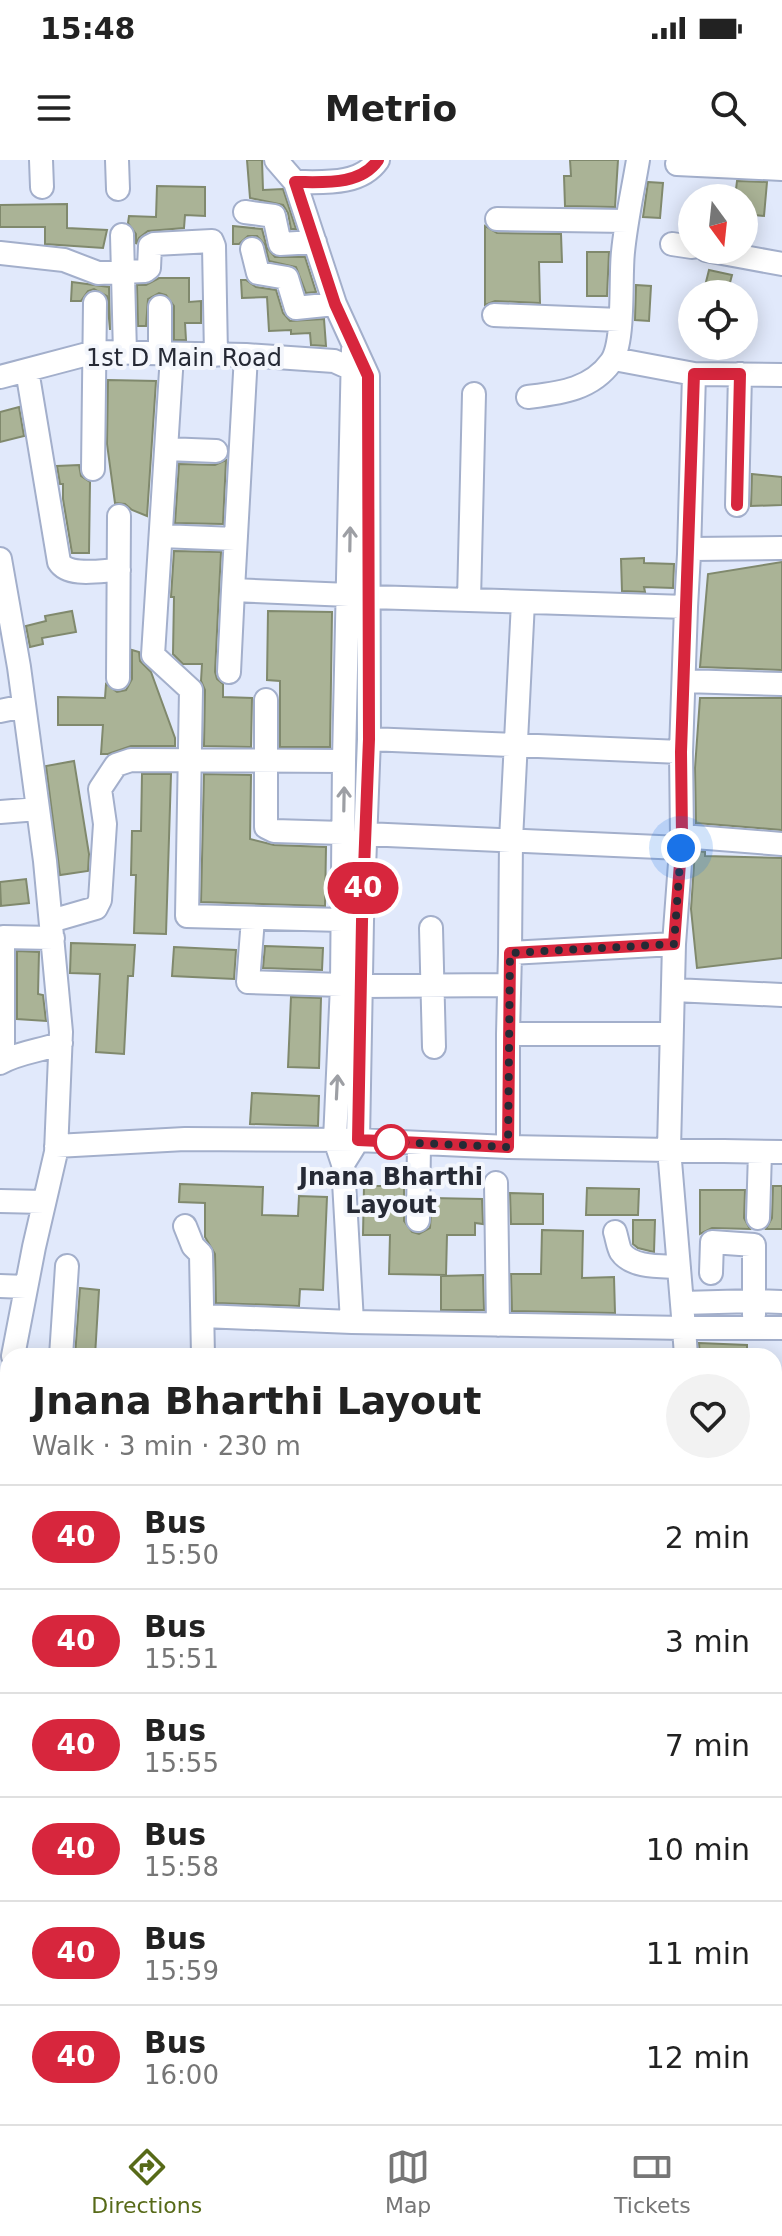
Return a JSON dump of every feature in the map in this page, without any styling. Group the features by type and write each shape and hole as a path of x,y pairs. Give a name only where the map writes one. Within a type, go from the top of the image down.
{"street":[{"path":"41,160 42,187"},
{"path":"117,160 118,189"},
{"path":"276,160 295,182 335,304 353,344 360,372 360,596 369,739 342,920 352,986 335,1140 343,1164 352,1322"},
{"path":"295,182 343,182 358,167 374,167 378,160"},
{"path":"528,397 574,391 603,372 614,359 620,320 623,253 638,160"},
{"path":"677,164 782,169"},
{"path":"245,212 274,216 280,244 315,242"},
{"path":"497,219 627,221"},
{"path":"122,235 125,353"},
{"path":"0,253 64,260 98,273 145,271 149,268 150,246 154,244 212,241 216,355"},
{"path":"252,249 258,273 287,278 296,308 335,304"},
{"path":"758,260 782,264"},
{"path":"93,469 95,303"},
{"path":"160,307 166,354 166,449 153,655 191,690 187,916 342,920"},
{"path":"494,315 620,320"},
{"name":"1st D Main Road","path":"0,377 95,352 246,355 334,361 360,372"},
{"path":"229,672 246,355"},
{"path":"614,359 694,374 782,375"},
{"path":"27,370 61,568 69,571 119,570"},
{"path":"685,1348 669,1149 670,1034 682,842 681,752 694,374"},
{"path":"737,505 740,374"},
{"path":"469,600 474,394"},
{"path":"166,449 216,451"},
{"path":"118,678 119,516"},
{"path":"161,536 235,539"},
{"path":"689,554 695,548 782,548"},
{"path":"0,559 38,809 61,1043 56,1146 15,1348"},
{"path":"233,590 686,607"},
{"path":"343,1164 358,1140 352,986 354,834 344,761 360,596"},
{"path":"508,1147 511,840 523,602"},
{"path":"684,681 782,684"},
{"path":"266,700 265,823 268,829 511,840 782,844"},
{"path":"0,711 24,706"},
{"path":"369,739 681,752"},
{"path":"61,1043 2,1062 3,937 52,929 96,908 100,900 105,824 100,789 116,765 131,760 344,761"},
{"path":"0,812 38,809"},
{"path":"253,919 248,982 352,986 509,985"},
{"path":"431,928 434,1047"},
{"path":"510,953 674,944"},
{"path":"674,990 782,995"},
{"path":"508,1034 670,1034"},
{"path":"56,1146 185,1139 358,1140 508,1147 771,1152 758,1218"},
{"path":"418,1220 419,1143"},
{"path":"496,1183 498,1325"},
{"path":"0,1201 44,1202"},
{"path":"185,1226 193,1246 201,1254 203,1348"},
{"path":"615,1232 621,1251 630,1260 679,1267"},
{"path":"711,1273 712,1242 754,1245 755,1328"},
{"path":"62,1348 67,1266"},
{"path":"0,1286 26,1287"},
{"path":"682,1303 782,1302"},
{"path":"203,1316 352,1322 782,1328"}],"building":[{"path":"247,160 262,160 263,190 283,189 296,229 291,229 283,205 250,198"},
{"path":"570,160 618,160 615,207 565,206 564,176 571,176"},
{"path":"737,181 767,182 764,216 758,215 758,184 737,184"},
{"path":"648,182 663,183 660,218 643,217"},
{"path":"157,186 205,187 205,216 185,215 184,228 148,231 136,244 136,234 128,223 129,216 156,217"},
{"path":"67,204 67,228 107,230 103,248 45,244 45,227 0,227 0,205"},
{"path":"233,226 262,229 267,248 275,257 305,257 316,292 306,293 296,267 269,261 265,245 257,236 248,236 239,244 233,244"},
{"path":"485,226 497,233 561,234 562,262 539,262 540,303 495,301 485,305"},
{"path":"587,252 609,252 607,296 587,296"},
{"path":"709,270 732,275 731,280 706,280"},
{"path":"159,278 189,278 189,302 201,301 201,323 185,323 186,340 174,340 174,306 166,295 159,293 148,299 146,326 138,326 137,285 146,285"},
{"path":"241,280 256,287 276,290 283,313 290,321 324,319 326,346 311,345 310,333 269,331 267,297 242,298"},
{"path":"72,282 109,287 110,330 107,296 94,289 88,291 81,301 71,301"},
{"path":"636,285 651,286 649,321 635,320"},
{"path":"108,380 156,381 147,516 125,504 115,503 107,444"},
{"path":"19,407 24,436 0,442 0,412"},
{"path":"226,460 223,524 175,523 179,464 215,465"},
{"path":"79,465 81,476 90,482 89,553 72,553 63,484 60,484 57,466"},
{"path":"752,474 782,477 782,505 751,506"},
{"path":"174,551 221,552 215,672 223,684 223,697 252,698 251,747 204,746 202,664 183,664 173,654 174,597 171,597"},
{"path":"644,558 644,563 674,564 673,588 644,587 645,592 622,591 621,559"},
{"path":"782,562 782,670 700,667 708,574"},
{"path":"72,611 76,632 42,638 43,644 30,647 26,626 46,621 45,616"},
{"path":"268,611 332,612 330,747 280,747 280,681 267,680"},
{"path":"132,650 139,652 140,661 151,672 175,738 175,746 131,746 101,754 103,725 58,725 58,697 105,698 106,684 117,692 126,690 132,679"},
{"path":"700,698 782,698 782,830 696,823 695,768"},
{"path":"74,761 89,854 88,871 60,875 46,766"},
{"path":"142,774 171,774 166,934 134,933 136,875 131,875 132,831 141,831"},
{"path":"204,774 251,775 250,839 274,845 326,847 325,906 201,902"},
{"path":"695,851 705,852 705,856 782,858 782,958 697,968 691,909"},
{"path":"26,879 29,903 1,906 0,882"},
{"path":"71,943 135,945 133,976 128,976 124,1054 96,1052 100,974 70,973"},
{"path":"265,946 323,948 322,970 263,968"},
{"path":"174,947 236,950 234,979 172,976"},
{"path":"17,951 39,952 38,994 43,995 46,1021 17,1019"},
{"path":"291,997 321,998 319,1068 288,1067"},
{"path":"252,1093 319,1096 318,1126 250,1124"},
{"path":"180,1184 263,1187 262,1215 298,1216 299,1196 327,1197 323,1290 300,1289 299,1306 216,1303 215,1254 205,1237 205,1203 179,1202"},
{"path":"364,1186 404,1186 404,1221 412,1232 419,1234 430,1228 432,1198 482,1199 483,1224 475,1223 475,1235 447,1235 446,1275 389,1274 390,1235 363,1235"},
{"path":"773,1186 782,1186 782,1229 766,1229 772,1218"},
{"path":"587,1188 639,1189 638,1215 586,1215"},
{"path":"700,1190 745,1190 744,1218 750,1229 712,1228 700,1234"},
{"path":"510,1193 543,1194 543,1224 511,1224"},
{"path":"633,1220 655,1220 654,1252 633,1244"},
{"path":"542,1230 583,1231 582,1278 614,1277 615,1313 512,1311 511,1274 541,1274"},
{"path":"483,1275 484,1310 441,1310 441,1276"},
{"path":"80,1288 99,1290 95,1348 76,1348"},
{"path":"699,1343 747,1345 747,1348 699,1348"}],"bus line":[{"name":"40","path":"378,160 374,167 343,182 295,182 335,304 368,376 369,739 358,1140 508,1147 510,953 674,944 682,836 681,752 694,374 740,374 737,505"}],"place":[{"name":"Jnana Bharthi Layout","path":"391,1142"}],"route":[{"path":"391,1142 508,1147 510,953 674,944 681,848"}]}
